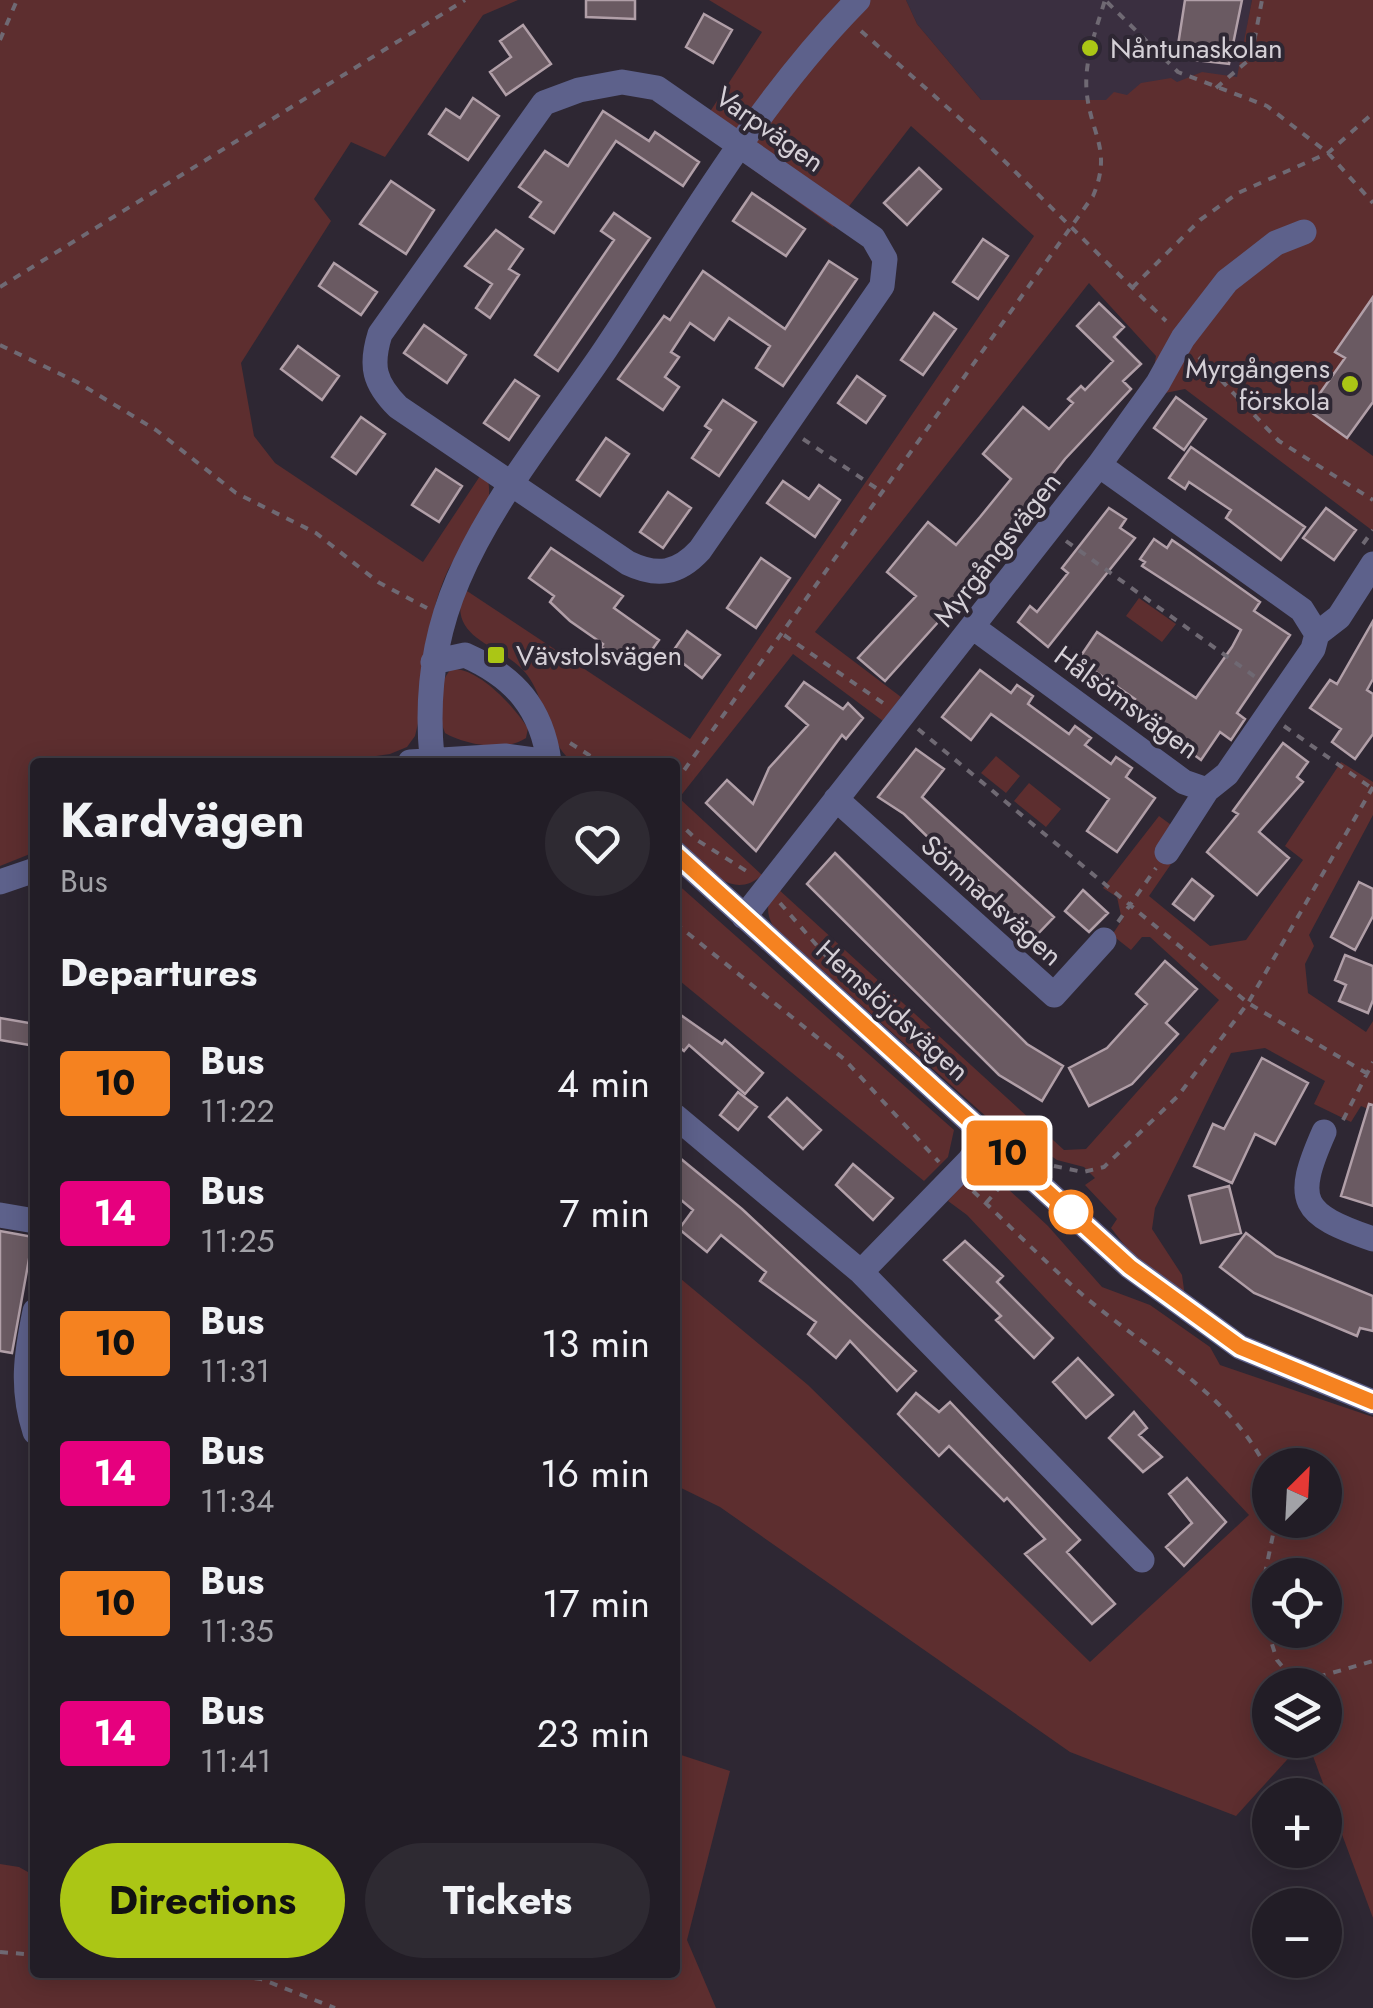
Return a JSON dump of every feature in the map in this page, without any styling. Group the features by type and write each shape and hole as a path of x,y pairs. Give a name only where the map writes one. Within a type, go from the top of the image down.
{"street":[{"path":"421,758 433,662 444,618 481,534 743,145 815,46 852,6"},
{"name":"Varpvägen","path":"622,82 658,88 743,145 873,238 885,259 882,286 784,426 700,550 687,564 656,573 628,563 398,407 379,388 372,359 380,334 544,103 579,90 622,82"},
{"name":"Myrgångsvägen","path":"744,917 1100,465 1158,383 1182,338 1227,281 1251,260 1304,232"},
{"path":"1100,465 1302,610 1316,634"},
{"name":"Hålsömsvägen","path":"974,628 1184,782 1208,790 1227,774 1313,649 1316,634 1338,617 1373,564"},
{"path":"433,662 466,655 514,688 545,730 548,758"},
{"path":"463,758 520,758"},
{"path":"1167,852 1208,790"},
{"name":"Sömnadsvägen","path":"836,799 1054,996 1104,940"},
{"name":"Hemslöjdsvägen","path":"680,858 1130,1267 1195,1318 1279,1367 1373,1402"},
{"path":"0,882 30,872"},
{"path":"680,1120 861,1272 1142,1560"},
{"path":"1324,1132 1307,1172 1308,1200 1318,1215 1373,1240"},
{"path":"861,1272 956,1174 987,1135"},
{"path":"0,1214 30,1220"},
{"path":"30,1335 24,1400 30,1417"}],"path":[{"path":"0,40 17,0"},
{"path":"0,287 465,0"},
{"path":"680,776 1094,196 1102,175 1100,141 1087,96 1088,62 1105,0 1178,72 1268,106 1328,153 1373,203"},
{"path":"1216,88 1251,58 1262,0"},
{"path":"852,6 1182,338 1245,410 1279,441 1373,500"},
{"path":"1132,288 1200,220 1238,193 1328,153 1373,113"},
{"path":"0,345 77,382 156,430 236,493 316,533 378,582 444,618"},
{"path":"784,426 882,492"},
{"path":"1050,530 1275,705 1372,788"},
{"path":"784,635 902,716 1248,1003 1370,1075"},
{"path":"1104,940 1167,852"},
{"path":"680,928 844,1059 956,1174 1084,1296 1220,1406 1255,1448"},
{"path":"1324,1132 1342,1123 1370,1075 1373,1062"},
{"path":"1078,1183 1082,1172"},
{"path":"1272,1538 1259,1603 1285,1670 1311,1679 1373,1661"},
{"path":"0,1952 30,1955"},
{"path":"253,1978 335,2008"}],"shaded area":[{"path":"0,0 518,0 483,15 385,157 351,142 314,199 331,221 241,363 254,436 275,463 423,562 480,476 488,481 483,517 439,591 415,736 407,747 362,758 30,758 30,854 0,866"},
{"path":"709,0 906,0 917,24 981,100 1106,100 1114,92 1127,95 1141,83 1171,78 1177,82 1202,72 1237,77 1252,0 1373,0 1373,305 1369,303 1336,352 1344,359 1308,409 1373,456 1373,531 1185,389 1160,394 1153,374 1156,356 1089,283 815,632 901,697 883,721 793,654 680,797 680,758 568,758 556,742 530,679 508,657 470,632 463,621 460,607 464,589 690,739 1034,236 911,126 833,227 698,130 762,32"},
{"name":"Nåntunaskolan","path":"906,0 1252,0 1238,77 1133,100 981,100 917,24"},
{"path":"1139,598 1176,624 1162,642 1126,616"},
{"path":"451,669 473,674 495,690 528,728 526,738 508,745 486,745 445,733 439,700"},
{"path":"996,756 1020,776 1006,793 981,773"},
{"path":"1341,762 1373,782 1373,815 1309,935 1314,946 1305,964 1308,993 1366,1032 1373,1021 1373,1111 1361,1106 1351,1122 1314,1104 1325,1081 1265,1048 1231,1053 1155,1208 1152,1229 1182,1275 1185,1297 1133,1256 1111,1228 1117,1219 1085,1185 1095,1178 1084,1167 1057,1160 1026,1139 1018,1145 773,926 769,916 769,902 777,888 1064,1150 1086,1149 1219,1000 1150,937 1142,937 1131,950 1112,935 1122,920 1117,897 1103,888 1159,816 1189,838 1149,896 1210,946 1246,940 1303,860 1285,846"},
{"path":"1029,783 1061,809 1046,827 1014,801"},
{"path":"680,799 762,875 738,885 705,867 680,841"},
{"path":"680,886 954,1130 948,1157 924,1181 680,981"},
{"path":"981,1171 994,1176 1048,1226 1102,1287 1150,1305 1210,1347 1220,1365 1373,1417 1373,1918 1342,1834 1342,1778 1321,1778 1314,1758 1342,1758 1342,1668 1252,1668 1252,1758 1289,1758 1270,1778 1252,1778 1252,1798 1236,1816 1070,1752 720,1507 680,1487 680,1278 808,1385 1090,1662 1249,1515 967,1215 948,1201 971,1174"},
{"path":"680,1755 730,1771 687,1940 716,2008 0,2008 0,1864 30,1873 30,1978 680,1978"}],"building":[{"path":"586,0 635,0 635,19 586,17"},
{"path":"1185,0 1242,0 1229,64 1176,58"},
{"path":"704,14 732,30 713,63 686,47"},
{"path":"523,25 551,64 506,95 490,72 511,57 500,41"},
{"path":"473,98 499,116 468,160 429,134 446,109 460,118"},
{"path":"603,111 649,141 655,132 699,162 683,186 616,141 554,233 530,217 541,202 519,187 545,151 568,166"},
{"path":"919,168 941,189 907,225 884,203"},
{"path":"391,181 434,210 406,254 360,224"},
{"path":"752,193 805,229 786,256 733,221"},
{"path":"614,213 650,238 558,371 535,355 614,240 601,231"},
{"path":"496,230 523,249 509,269 519,275 490,318 476,308 492,284 465,266"},
{"path":"983,239 1008,256 978,299 953,282"},
{"path":"829,261 857,279 783,386 756,368 770,346 729,318 714,340 690,323 671,352 679,357 665,377 679,387 663,410 618,379 664,316 670,320 703,271 785,329"},
{"path":"334,263 377,292 361,315 319,286"},
{"name":"Myrgångens förskola","path":"1373,297 1373,402 1347,438 1308,410 1345,358 1335,352"},
{"path":"1099,303 1124,327 1114,337 1141,364 1123,381 1131,389 1065,459 940,620 885,681 858,658 916,596 887,572 928,522 956,545 980,517 1011,479 983,454 1023,407 1049,429 1073,403 1068,399 1081,386 1085,390 1113,361 1077,326"},
{"path":"934,313 956,329 923,375 901,360"},
{"path":"424,325 466,355 447,383 404,353"},
{"path":"298,346 339,376 322,400 281,369"},
{"path":"857,376 885,396 866,423 838,403"},
{"path":"515,380 539,396 509,440 484,423"},
{"path":"1176,397 1206,419 1184,450 1154,428"},
{"path":"723,400 756,422 719,476 692,458 711,430 705,426"},
{"path":"361,417 385,434 356,474 332,457"},
{"path":"606,438 629,454 600,496 577,480"},
{"path":"1191,447 1305,527 1281,560 1226,518 1231,510 1189,482 1185,489 1169,478"},
{"path":"436,469 462,486 439,522 412,505"},
{"path":"783,481 809,499 819,485 840,500 815,537 767,503"},
{"path":"668,492 691,508 663,548 640,532"},
{"path":"1109,508 1126,519 1120,528 1135,538 1048,647 1018,622 1030,606 1037,612 1068,573 1062,568"},
{"path":"1326,508 1356,530 1334,560 1303,538"},
{"path":"1154,539 1167,548 1172,540 1188,551 1260,602 1254,611 1290,635 1237,713 1245,719 1231,740 1220,732 1201,760 1129,707 1135,699 1093,670 1088,676 1074,666 1097,632 1196,698 1232,647 1241,630 1142,566 1145,562 1140,559"},
{"path":"551,548 623,596 614,608 659,640 639,668 601,647 603,644 550,602 554,596 529,578"},
{"path":"761,558 790,578 756,628 727,608"},
{"path":"1373,621 1373,679 1367,690 1373,694 1373,734 1355,759 1332,742 1341,729 1310,708 1330,680 1337,684"},
{"path":"687,631 720,655 702,678 671,654"},
{"path":"980,670 1011,693 1017,685 1033,696 1028,704 1069,734 1075,726 1091,738 1085,745 1111,764 1116,757 1132,768 1126,777 1155,798 1117,852 1087,831 1109,799 991,714 971,740 942,717"},
{"path":"804,682 843,709 848,703 863,718 846,739 842,735 756,851 706,803 727,780 753,804 769,768 808,725 786,706"},
{"path":"1283,743 1308,762 1297,777 1303,782 1259,832 1289,858 1257,895 1207,852 1238,814 1233,811"},
{"path":"916,749 944,769 922,797 1054,917 1033,939 971,873 968,876 904,814 878,797"},
{"path":"835,853 1027,1044 1063,1066 1042,1101 999,1075 807,884"},
{"path":"1192,879 1213,896 1194,920 1173,904"},
{"path":"1359,882 1373,889 1373,916 1355,950 1331,937"},
{"path":"1083,890 1108,913 1089,932 1065,911"},
{"path":"1345,955 1373,966 1373,1000 1368,1013 1339,1001 1346,985 1335,980"},
{"path":"1165,961 1197,989 1166,1023 1178,1034 1132,1084 1089,1106 1069,1068 1107,1048 1147,1004 1136,994"},
{"path":"680,1015 722,1044 725,1040 763,1073 745,1094 689,1045 684,1051 680,1048"},
{"path":"0,1018 30,1023 30,1045 0,1040"},
{"path":"1262,1058 1308,1083 1275,1144 1255,1134 1232,1183 1194,1166 1213,1124 1224,1129"},
{"path":"738,1092 757,1107 738,1130 720,1115"},
{"path":"787,1098 821,1130 803,1149 769,1117"},
{"path":"1369,1104 1373,1105 1373,1206 1341,1196"},
{"path":"680,1158 742,1209 916,1371 897,1391 850,1341 836,1358 808,1334 816,1322 760,1281 766,1272 721,1235 707,1252 680,1230 693,1210 680,1199"},
{"path":"853,1164 893,1198 873,1220 836,1185"},
{"path":"1229,1186 1241,1233 1201,1243 1189,1196"},
{"path":"0,1231 30,1236 30,1254 12,1353 0,1351"},
{"path":"1246,1233 1276,1256 1373,1296 1373,1331 1360,1328 1357,1336 1254,1293 1220,1267"},
{"path":"965,1241 1003,1276 997,1282 1053,1338 1034,1358 996,1320 1001,1316 944,1260"},
{"path":"1078,1358 1113,1395 1086,1418 1053,1382"},
{"path":"916,1393 939,1412 950,1402 1080,1540 1067,1552 1115,1604 1092,1624 1025,1554 1045,1539 1007,1498 1004,1501 949,1446 939,1456 898,1414"},
{"path":"1134,1412 1147,1428 1139,1435 1162,1457 1143,1472 1109,1438"},
{"path":"1187,1478 1226,1522 1184,1566 1166,1547 1192,1523 1169,1494"}],"bus line":[{"name":"10","path":"680,858 1130,1267 1195,1318 1240,1347 1279,1367 1373,1402"}],"place":[{"name":"Nåntunaskolan","path":"1090,48"},
{"name":"Myrgångens förskola","path":"1350,384"},
{"name":"Vävstolsvägen","path":"496,655"}]}
